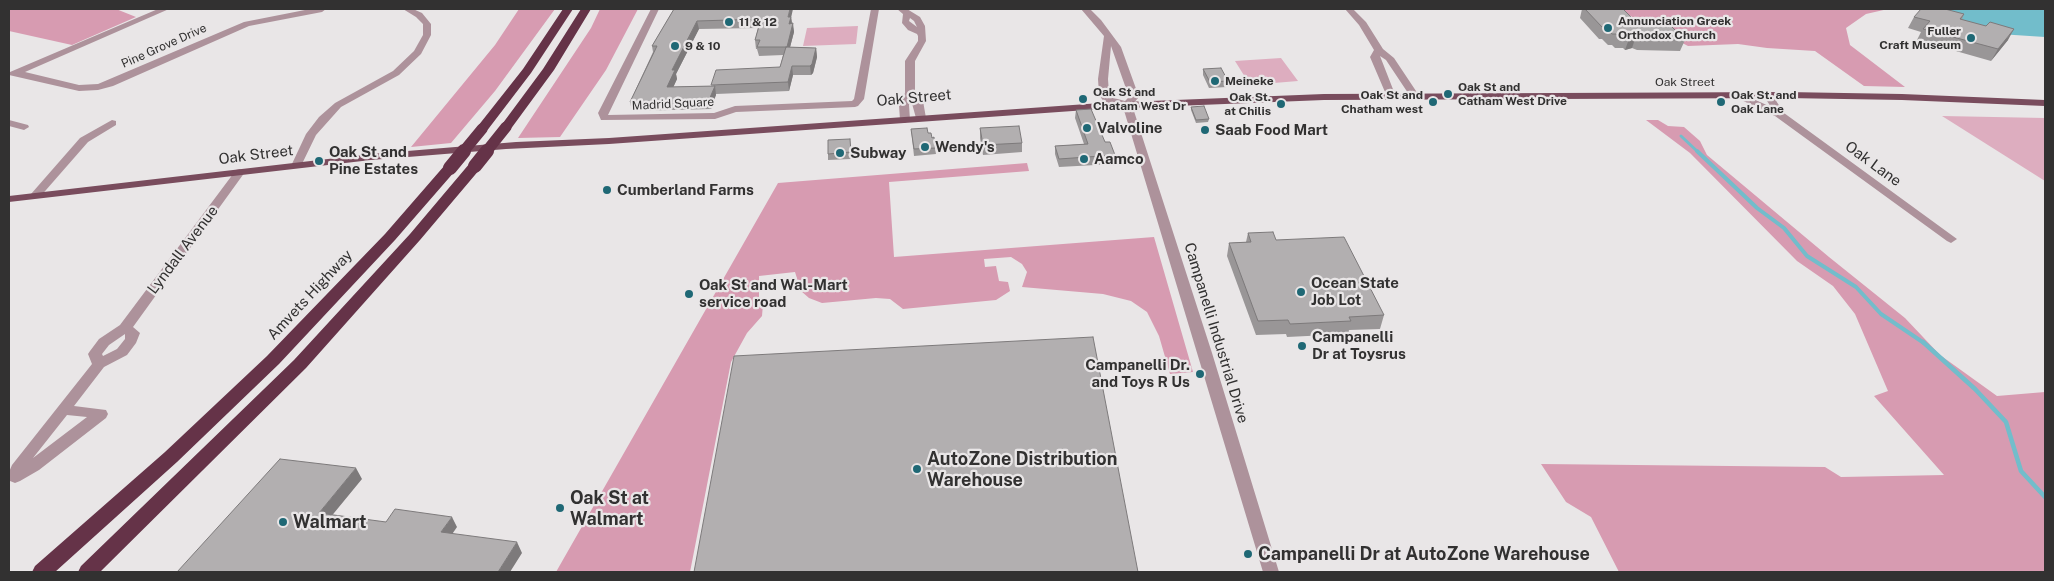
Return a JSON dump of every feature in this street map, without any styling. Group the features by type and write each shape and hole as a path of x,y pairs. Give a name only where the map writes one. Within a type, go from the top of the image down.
{"highway":[{"name":"Amvets Highway","path":"42,572 171,457 273,360 390,236 482,129 527,70 568,9"},
{"path":"88,572 300,364 416,237 506,128 548,70 586,9"}],"main road":[{"name":"Oak Street","path":"9,199 399,154 609,141 1131,101 1324,97 1768,95 1902,97 2045,103"},
{"name":"Oak Street","path":"920,116 1106,99"}],"street":[{"path":"12,75 165,9"},
{"name":"Pine Grove Drive","path":"12,75 79,88 98,87 110,84 247,24 322,9"},
{"path":"296,166 311,134 322,119 338,105 396,73 418,52 427,35 427,24 419,15 407,9"},
{"name":"Madrid Square","path":"655,9 603,113 602,116 605,118 708,117 735,109 855,104 859,99 875,9"},
{"name":"Campanelli Industrial Drive","path":"1085,9 1098,22 1116,47 1271,572"},
{"path":"1349,9 1363,24 1379,51 1389,58 1415,97"},
{"path":"904,11 905,21 911,28 920,32 922,41 910,61 910,93 904,105 905,117"},
{"path":"1108,38 1103,79 1106,99 1131,101"},
{"path":"1379,51 1375,57 1391,97"},
{"path":"910,93 918,101 920,116"},
{"name":"Oak Lane","path":"1738,95 1779,114 1951,239"},
{"name":"Oak Lane","path":"1768,95 1779,111 1779,114"},
{"path":"9,123 24,127"},
{"path":"35,196 84,140 112,123"},
{"name":"Lyndall Avenue","path":"99,364 95,354 104,342 125,328 240,172"},
{"name":"Lyndall Avenue","path":"63,410 101,414 34,466 15,477 17,468 99,364 122,352 131,340 133,333 125,328"}],"shaded area":[{"path":"9,9 116,9 136,17 72,45 9,31"},
{"path":"519,9 555,9 495,91 451,143 411,147 495,45"},
{"path":"600,9 638,9 606,70 560,137 518,138 591,28"},
{"path":"1617,9 1888,9 1866,14 1846,28 1850,45 1905,87 1864,86 1815,51 1738,44 1688,46"},
{"path":"858,26 856,44 803,46 807,28"},
{"path":"1281,58 1298,81 1250,85 1235,61"},
{"path":"1942,116 2045,118 2045,181"},
{"path":"1646,120 1658,120 1668,126 1684,127 1700,141 1707,155 1905,318 1940,355 1997,396 2045,392 2045,572 1619,572 1591,517 1566,502 1541,464 1825,467 1841,477 1944,475 1874,396 1888,391 1855,314 1833,286 1797,261 1690,153"},
{"path":"1027,163 1029,171 889,182 894,257 1154,237 1193,372 1170,374 1159,336 1147,312 1131,301 1103,294 1022,287 1027,272 1022,264 1011,257 984,259 985,267 996,266 999,281 1008,282 1010,291 996,300 903,309 890,299 876,298 822,303 809,298 801,291 795,272 759,276 759,297 763,304 762,316 747,333 731,362 690,572 556,572 778,183"}],"water":[{"path":"1929,9 2045,9 2045,37 1999,34"}],"building":[{"path":"674,9 790,9 788,17 791,17 789,24 793,23 787,47 757,47 760,40 755,40 761,19 697,21 672,70 675,70 667,87 715,86 709,100 630,102 657,46 652,46"},
{"path":"1585,9 1623,9 1640,26 1671,26 1685,40 1641,39 1636,36 1629,39 1627,37 1619,37 1616,34 1612,34 1606,27 1602,27"},
{"path":"1921,9 1945,9 1964,14 1960,19 1986,26 1990,22 2014,29 1998,49 1923,29 1930,21 1914,17"},
{"path":"786,47 816,48 810,66 792,66 788,82 711,85 716,70 780,67"},
{"path":"1221,68 1228,81 1210,82 1203,69"},
{"path":"1204,106 1209,119 1196,120 1191,107"},
{"path":"1091,109 1105,142 1110,142 1115,155 1059,159 1055,146 1088,144 1076,110"},
{"path":"1019,126 1022,143 983,145 980,128"},
{"name":"Wendy's","path":"927,128 928,133 931,133 932,138 934,137 935,148 914,149 911,129"},
{"path":"850,139 851,152 828,154 828,140"},
{"name":"Ocean State Job Lot","path":"1273,232 1276,240 1344,237 1384,315 1349,317 1351,321 1290,324 1288,320 1258,321 1229,243 1251,242 1248,233"},
{"name":"AutoZone Distribution Warehouse","path":"1093,337 1138,572 694,572 734,356"},
{"name":"Walmart","path":"280,459 356,468 319,513 386,522 395,509 452,517 441,532 517,542 498,572 177,572"}],"waterway":[{"path":"1681,136 1698,152"},
{"path":"1697,151 1757,208 1784,228 1807,256 1856,287 1881,314 1924,343"},
{"path":"1923,342 1975,389 2006,422 2021,471 2045,497"}],"place":[{"name":"11 & 12","path":"729,22"},
{"name":"Annunciation Greek Orthodox Church","path":"1608,28"},
{"name":"Fuller Craft Museum","path":"1971,38"},
{"name":"9 & 10","path":"675,46"},
{"name":"Meineke","path":"1215,81"},
{"name":"Oak St and Catham West Drive","path":"1448,94"},
{"name":"Oak St and Chatam West Dr","path":"1083,99"},
{"name":"Oak St and Chatham west","path":"1433,102"},
{"name":"Oak St. and Oak Lane","path":"1721,102"},
{"name":"Oak St. at Chilis","path":"1281,104"},
{"name":"Valvoline","path":"1087,128"},
{"name":"Saab Food Mart","path":"1205,130"},
{"name":"Wendy's","path":"925,147"},
{"name":"Subway","path":"840,153"},
{"name":"Aamco","path":"1084,159"},
{"name":"Oak St and Pine Estates","path":"319,161"},
{"name":"Cumberland Farms","path":"607,190"},
{"name":"Ocean State Job Lot","path":"1301,292"},
{"name":"Oak St and Wal-Mart service road","path":"689,294"},
{"name":"Campanelli Dr at Toysrus","path":"1302,346"},
{"name":"Campanelli Dr. and Toys R Us","path":"1200,374"},
{"name":"AutoZone Distribution Warehouse","path":"917,469"},
{"name":"Oak St at Walmart","path":"560,508"},
{"name":"Walmart","path":"283,522"},
{"name":"Campanelli Dr at AutoZone Warehouse","path":"1248,554"}]}
